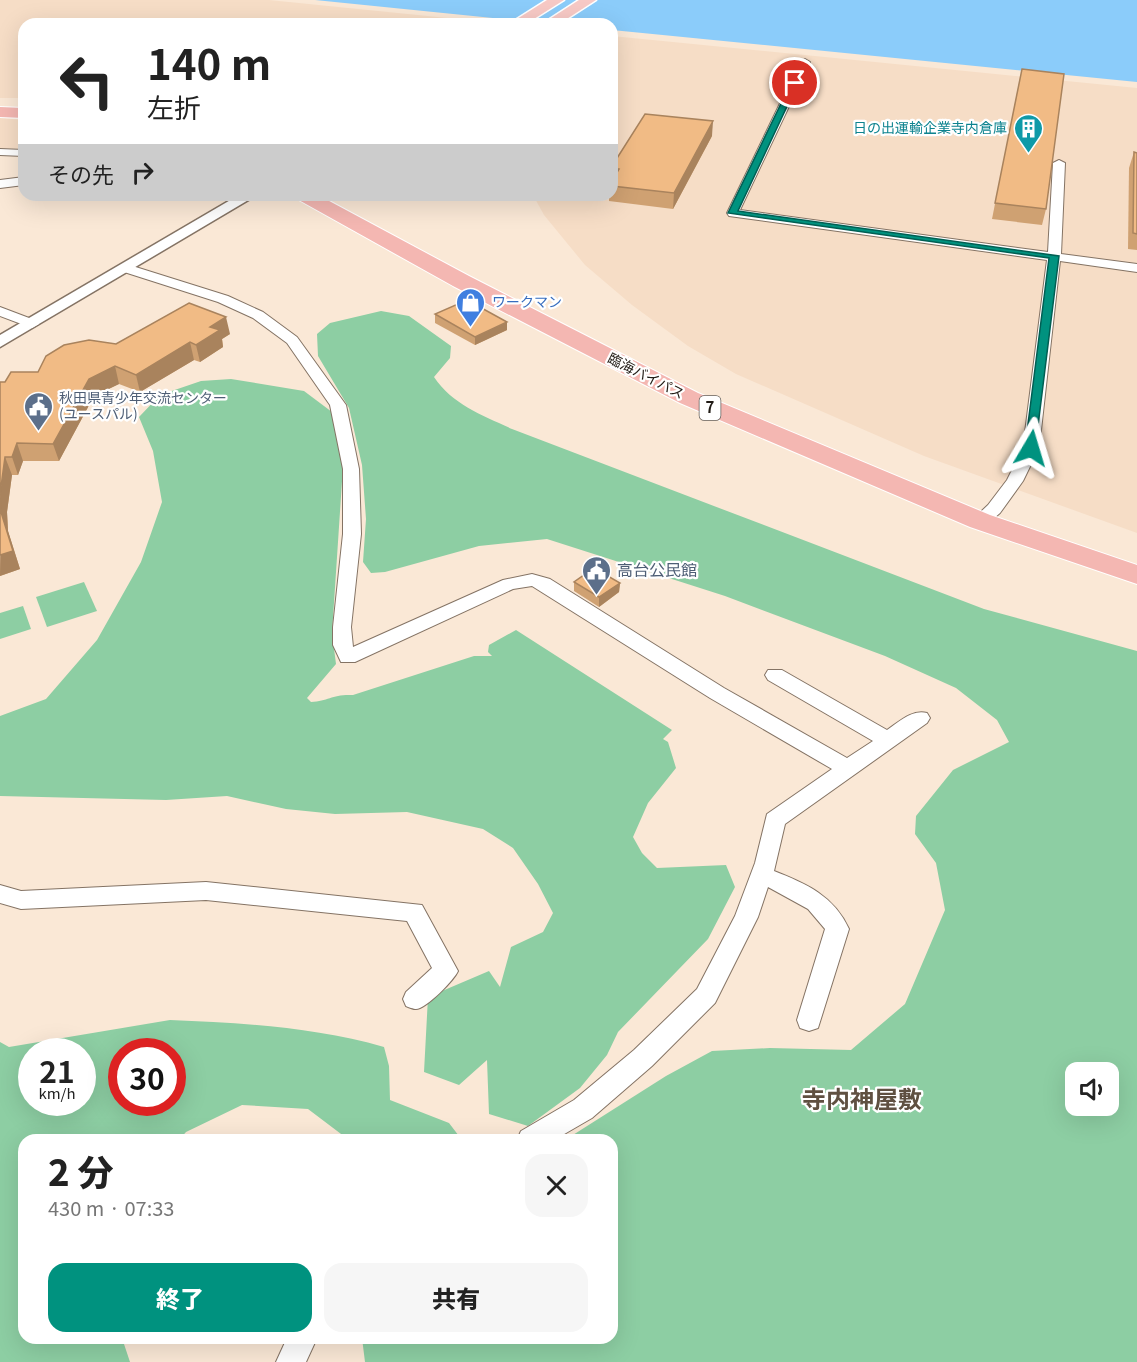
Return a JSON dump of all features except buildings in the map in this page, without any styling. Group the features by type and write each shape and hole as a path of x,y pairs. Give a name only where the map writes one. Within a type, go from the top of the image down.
{"highway":[{"path":"0,105 18,106"},
{"path":"0,112 18,113"},
{"name":"臨海バイパス","path":"315,201 461,281 689,398 1137,575"},
{"name":"臨海バイパス","path":"347,201 676,373 785,424 987,515 1137,558"}],"main road":[{"path":"526,18 557,0"},
{"path":"559,18 589,0"}],"street":[{"path":"805,62 733,213 1137,268"},
{"path":"0,152 18,153"},
{"path":"987,515 1015,481 1031,448 1054,256 1059,163"},
{"path":"0,184 18,182"},
{"path":"0,342 240,201"},
{"path":"126,268 223,299 258,315 292,340 338,405 351,469 352,534 342,627 342,645 348,657 509,584 532,580 544,583 717,693 848,768"},
{"path":"0,311 32,324"},
{"path":"775,675 888,740"},
{"path":"540,1134 584,1109 643,1058 705,996 746,917 762,875 775,820 920,718"},
{"path":"762,875 804,894 834,919 837,929 809,1020"},
{"path":"0,894 21,900 206,891 414,912 446,971 415,999"},
{"path":"291,1362 299,1344"}],"shaded area":[{"path":"0,0 269,0 447,18 18,18 18,98 0,98"},
{"path":"618,37 1137,88 1137,533 924,456 736,374 688,346 632,305 585,265 544,215 536,201 618,201"},
{"path":"0,118 18,120 18,149 0,148"}],"green space":[{"path":"381,311 409,316 451,346 450,358 434,377 459,402 490,419 984,609 1137,651 1137,1362 365,1362 363,1344 618,1344 618,1134 574,1134 666,1076 712,1051 770,1048 851,1050 905,1004 945,910 936,863 915,834 916,816 953,770 1009,742 997,720 956,688 885,656 725,596 547,539 479,546 385,572 371,573 363,562 366,519 362,465 349,408 318,356 317,334 330,323"},
{"path":"231,379 304,391 332,412 343,466 332,633 336,664 307,698 311,702 353,695 474,656 492,656 488,652 489,645 516,630 672,730 663,739 668,742 676,768 648,803 633,837 642,853 657,868 726,865 735,887 708,939 618,1032 607,1055 580,1088 528,1126 489,1114 487,1060 459,1085 424,1072 428,997 489,971 500,987 511,947 543,932 553,913 538,884 513,848 483,829 407,812 335,814 286,809 227,796 166,800 0,796 0,716 46,699 97,640 141,562 162,502 153,451 139,417 160,395 201,381"},
{"path":"84,582 97,611 47,627 36,597"},
{"path":"23,606 31,629 0,639 0,613"},
{"path":"170,1020 305,1030 358,1040 384,1047 389,1066 390,1100 449,1123 457,1134 341,1134 308,1109 242,1105 184,1134 18,1134 18,1344 124,1344 130,1362 0,1362 0,1042 9,1047 18,1045 18,1116 96,1116 96,1038 63,1038"}],"water":[{"path":"315,0 1137,0 1137,82 618,31 618,18 494,18"}],"place":[{"name":"日の出運輸企業寺内倉庫","path":"1028,154"},
{"name":"ワークマン","path":"471,328"},
{"name":"秋田県青少年交流センター (ユースパル)","path":"38,432"},
{"name":"高台公民館","path":"596,596"}],"district":[{"name":"寺内神屋敷","path":"862,1100"}],"route":[{"path":"795,83 733,213 1054,256 1031,448"}]}
